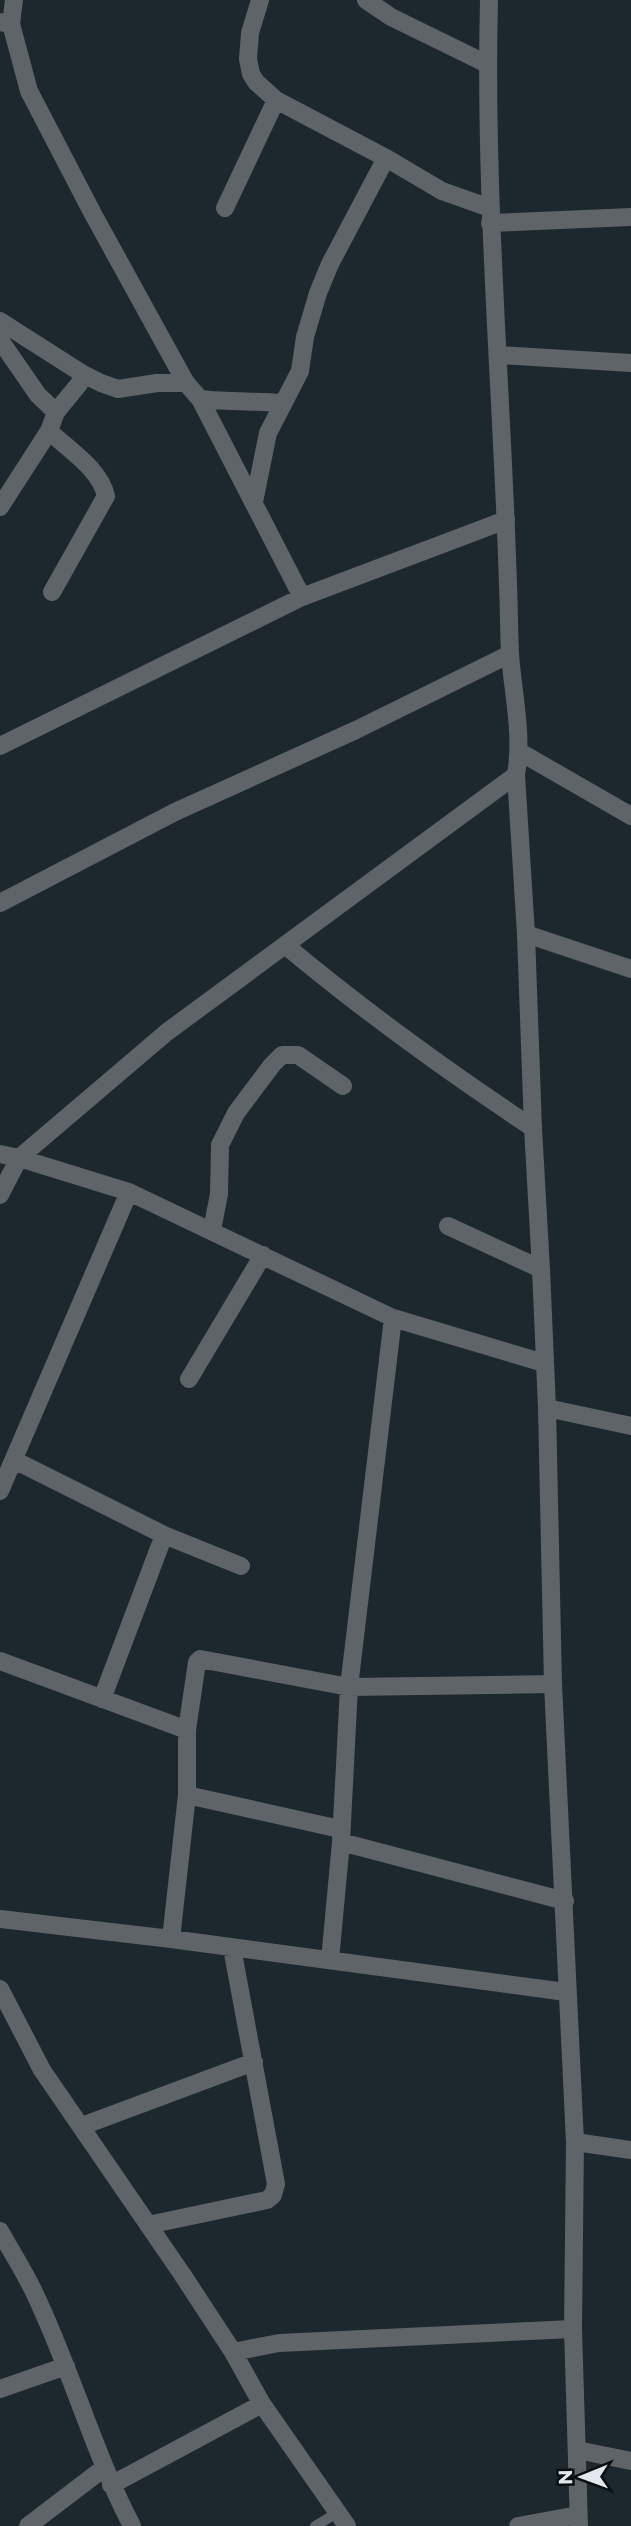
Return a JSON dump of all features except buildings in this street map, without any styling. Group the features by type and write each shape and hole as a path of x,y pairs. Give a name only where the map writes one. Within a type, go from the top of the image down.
{"street":[{"path":"14,0 5,23 29,90 93,214 186,383 200,398 302,597"},
{"path":"260,0 250,33 248,59 256,82 276,100 490,216 631,217"},
{"path":"366,0 390,17 487,64"},
{"path":"489,0 487,64 490,216 506,520 510,654 520,752 516,775 526,934 547,1408 553,1684 575,2142 573,2329 578,2521 517,2526"},
{"path":"225,208 276,100"},
{"path":"254,502 268,433 300,371 305,337 318,293 330,264 386,158"},
{"path":"0,321 83,374 118,389 157,383 186,383"},
{"path":"3,352 38,396 55,412"},
{"path":"498,355 631,363"},
{"path":"0,507 49,431 55,412 79,384 83,374"},
{"path":"200,398 227,402 254,400 282,403"},
{"path":"49,431 96,474 106,496 52,592"},
{"path":"0,746 302,597 506,520"},
{"path":"0,903 175,813 356,730 510,654"},
{"path":"520,752 631,816"},
{"path":"0,1195 19,1158 167,1032 516,775"},
{"path":"526,934 631,969"},
{"path":"285,945 403,1039 533,1128"},
{"path":"212,1230 219,1194 220,1145 236,1113 272,1065 282,1055 298,1055 343,1086"},
{"path":"0,1154 129,1192 393,1318 544,1363"},
{"path":"0,1491 129,1192"},
{"path":"448,1226 541,1269"},
{"path":"189,1379 263,1255"},
{"path":"330,1961 349,1687 393,1318"},
{"path":"547,1408 631,1426"},
{"path":"14,1460 164,1535 241,1566"},
{"path":"102,1699 164,1535"},
{"path":"171,1939 187,1795 187,1730 197,1662 200,1659 349,1687 553,1684"},
{"path":"0,1661 187,1730"},
{"path":"187,1795 340,1835 565,1901"},
{"path":"0,1919 566,1992"},
{"path":"148,2225 267,2200 273,2194 276,2184 232,1948"},
{"path":"0,1989 43,2070 233,2352 262,2403 342,2519"},
{"path":"82,2126 254,2062"},
{"path":"575,2142 631,2150"},
{"path":"2,2237 34,2292 111,2485 132,2526"},
{"path":"233,2352 278,2343 573,2329"},
{"path":"0,2389 65,2366"},
{"path":"111,2485 262,2403"},
{"path":"577,2450 631,2461"},
{"path":"28,2526 104,2468"}],"lane":[{"path":"314,2526 342,2519"}]}
